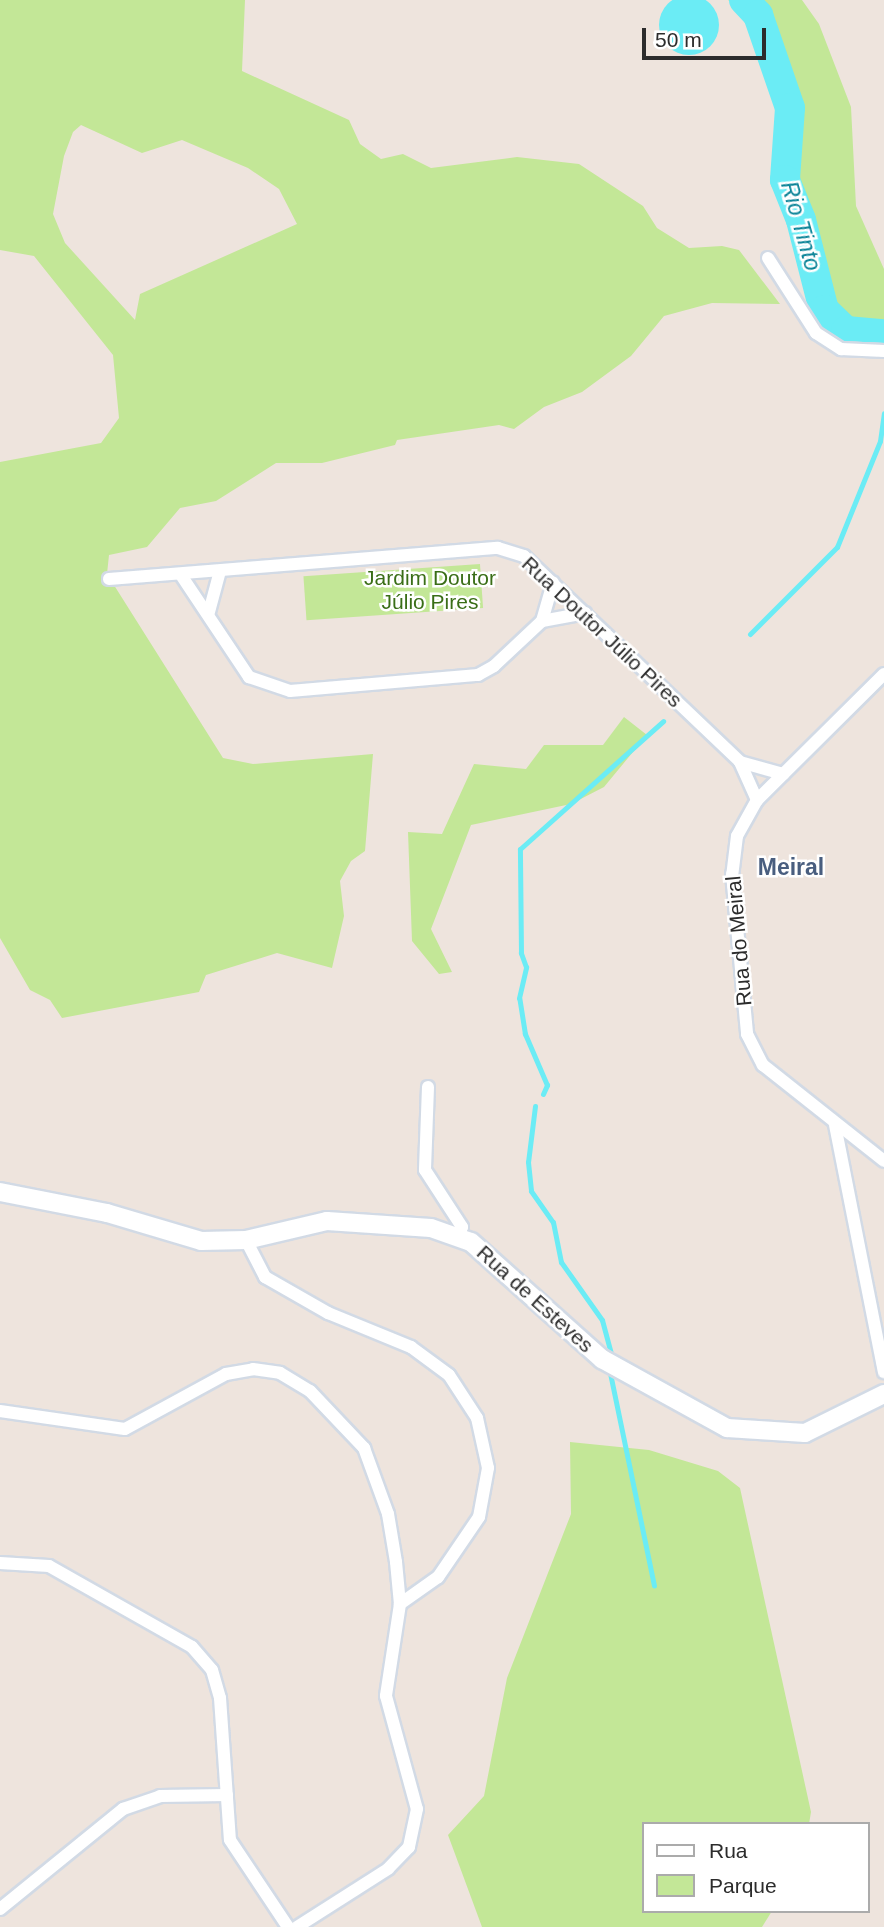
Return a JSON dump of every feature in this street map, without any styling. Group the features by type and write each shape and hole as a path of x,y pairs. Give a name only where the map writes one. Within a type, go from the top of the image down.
{"street":[{"path":"768,258 816,333 841,349 884,351"},
{"name":"Rua Doutor Júlio Pires","path":"109,579 498,548 524,556 740,762 757,800"},
{"path":"208,612 220,571"},
{"path":"181,575 250,677 290,691 478,676 495,666 542,621 553,583"},
{"path":"542,621 585,614"},
{"name":"Rua do Meiral","path":"884,674 757,800 737,836 732,874 747,1034 763,1065 835,1125 884,1160"},
{"name":"Rua Doutor Júlio Pires","path":"740,762 783,774"},
{"path":"428,1087 425,1170 462,1227 458,1237"},
{"path":"835,1125 884,1372"},
{"name":"Rua de Esteves","path":"0,1192 107,1213 201,1241 246,1240 327,1221 431,1228 458,1237 502,1266 602,1359 727,1429 805,1433 884,1394"},
{"path":"246,1240 265,1277 328,1313 411,1347 449,1375 477,1418 488,1468 479,1517 438,1577 400,1604"},
{"path":"0,1411 125,1429 226,1374 253,1369 280,1373 300,1385 364,1448 387,1514 400,1604 386,1696 416,1809 409,1847 388,1869 297,1927"},
{"path":"0,1563 49,1566 192,1647 212,1670 220,1698 230,1840 288,1927"},
{"path":"0,1909 123,1809 160,1796 227,1795"}],"green space":[{"path":"0,0 245,0 242,71 349,120 360,144 381,159 403,154 431,168 517,157 579,164 643,206 657,228 689,248 722,246 739,250 780,304 712,303 664,316 631,356 582,392 544,407 514,429 499,425 397,440 395,445 322,463 276,463 216,501 180,508 147,547 109,555 107,574 223,758 253,764 373,754 365,851 351,861 340,881 344,916 332,968 277,953 206,975 199,992 62,1018 50,1000 30,990 0,938 0,462 101,443 119,418 113,355 34,256 0,250","holes":["81,125 142,153 182,140 248,168 279,189 297,224 140,294 135,320 65,243 53,214 64,156 73,132"]},
{"path":"728,0 802,0 819,24 851,107 856,206 884,269 884,342 850,342 837,336 811,310 797,239 772,173 784,120 746,13"},
{"name":"Jardim Doutor Júlio Pires","path":"480,564 483,608 307,620 303,576"},
{"path":"624,717 647,735 604,787 571,804 471,825 431,929 452,972 439,974 412,941 408,832 442,834 474,764 526,769 544,745 603,745"},
{"path":"570,1442 649,1450 718,1471 740,1488 811,1812 809,1822 642,1822 642,1913 771,1913 762,1927 482,1927 448,1835 484,1796 507,1678 571,1514"}],"water":[{"path":"674,-1 704,-1 714,8 718,19 717,37 701,53 677,53 661,37 661,13"}],"waterway":[{"name":"Rio Tinto","path":"744,0 758,15 790,108 785,180 801,220 824,310 846,331 884,334"},
{"path":"750,634 837,547 880,441 884,413"},
{"path":"543,1094 547,1085 525,1034 519,998 526,967 521,953 520,849 663,721"},
{"path":"535,1106 528,1162 531,1191 553,1222 561,1262 602,1320 612,1358"},
{"path":"610,1373 654,1585"}],"district":[{"name":"Meiral","path":"791,867"}]}
